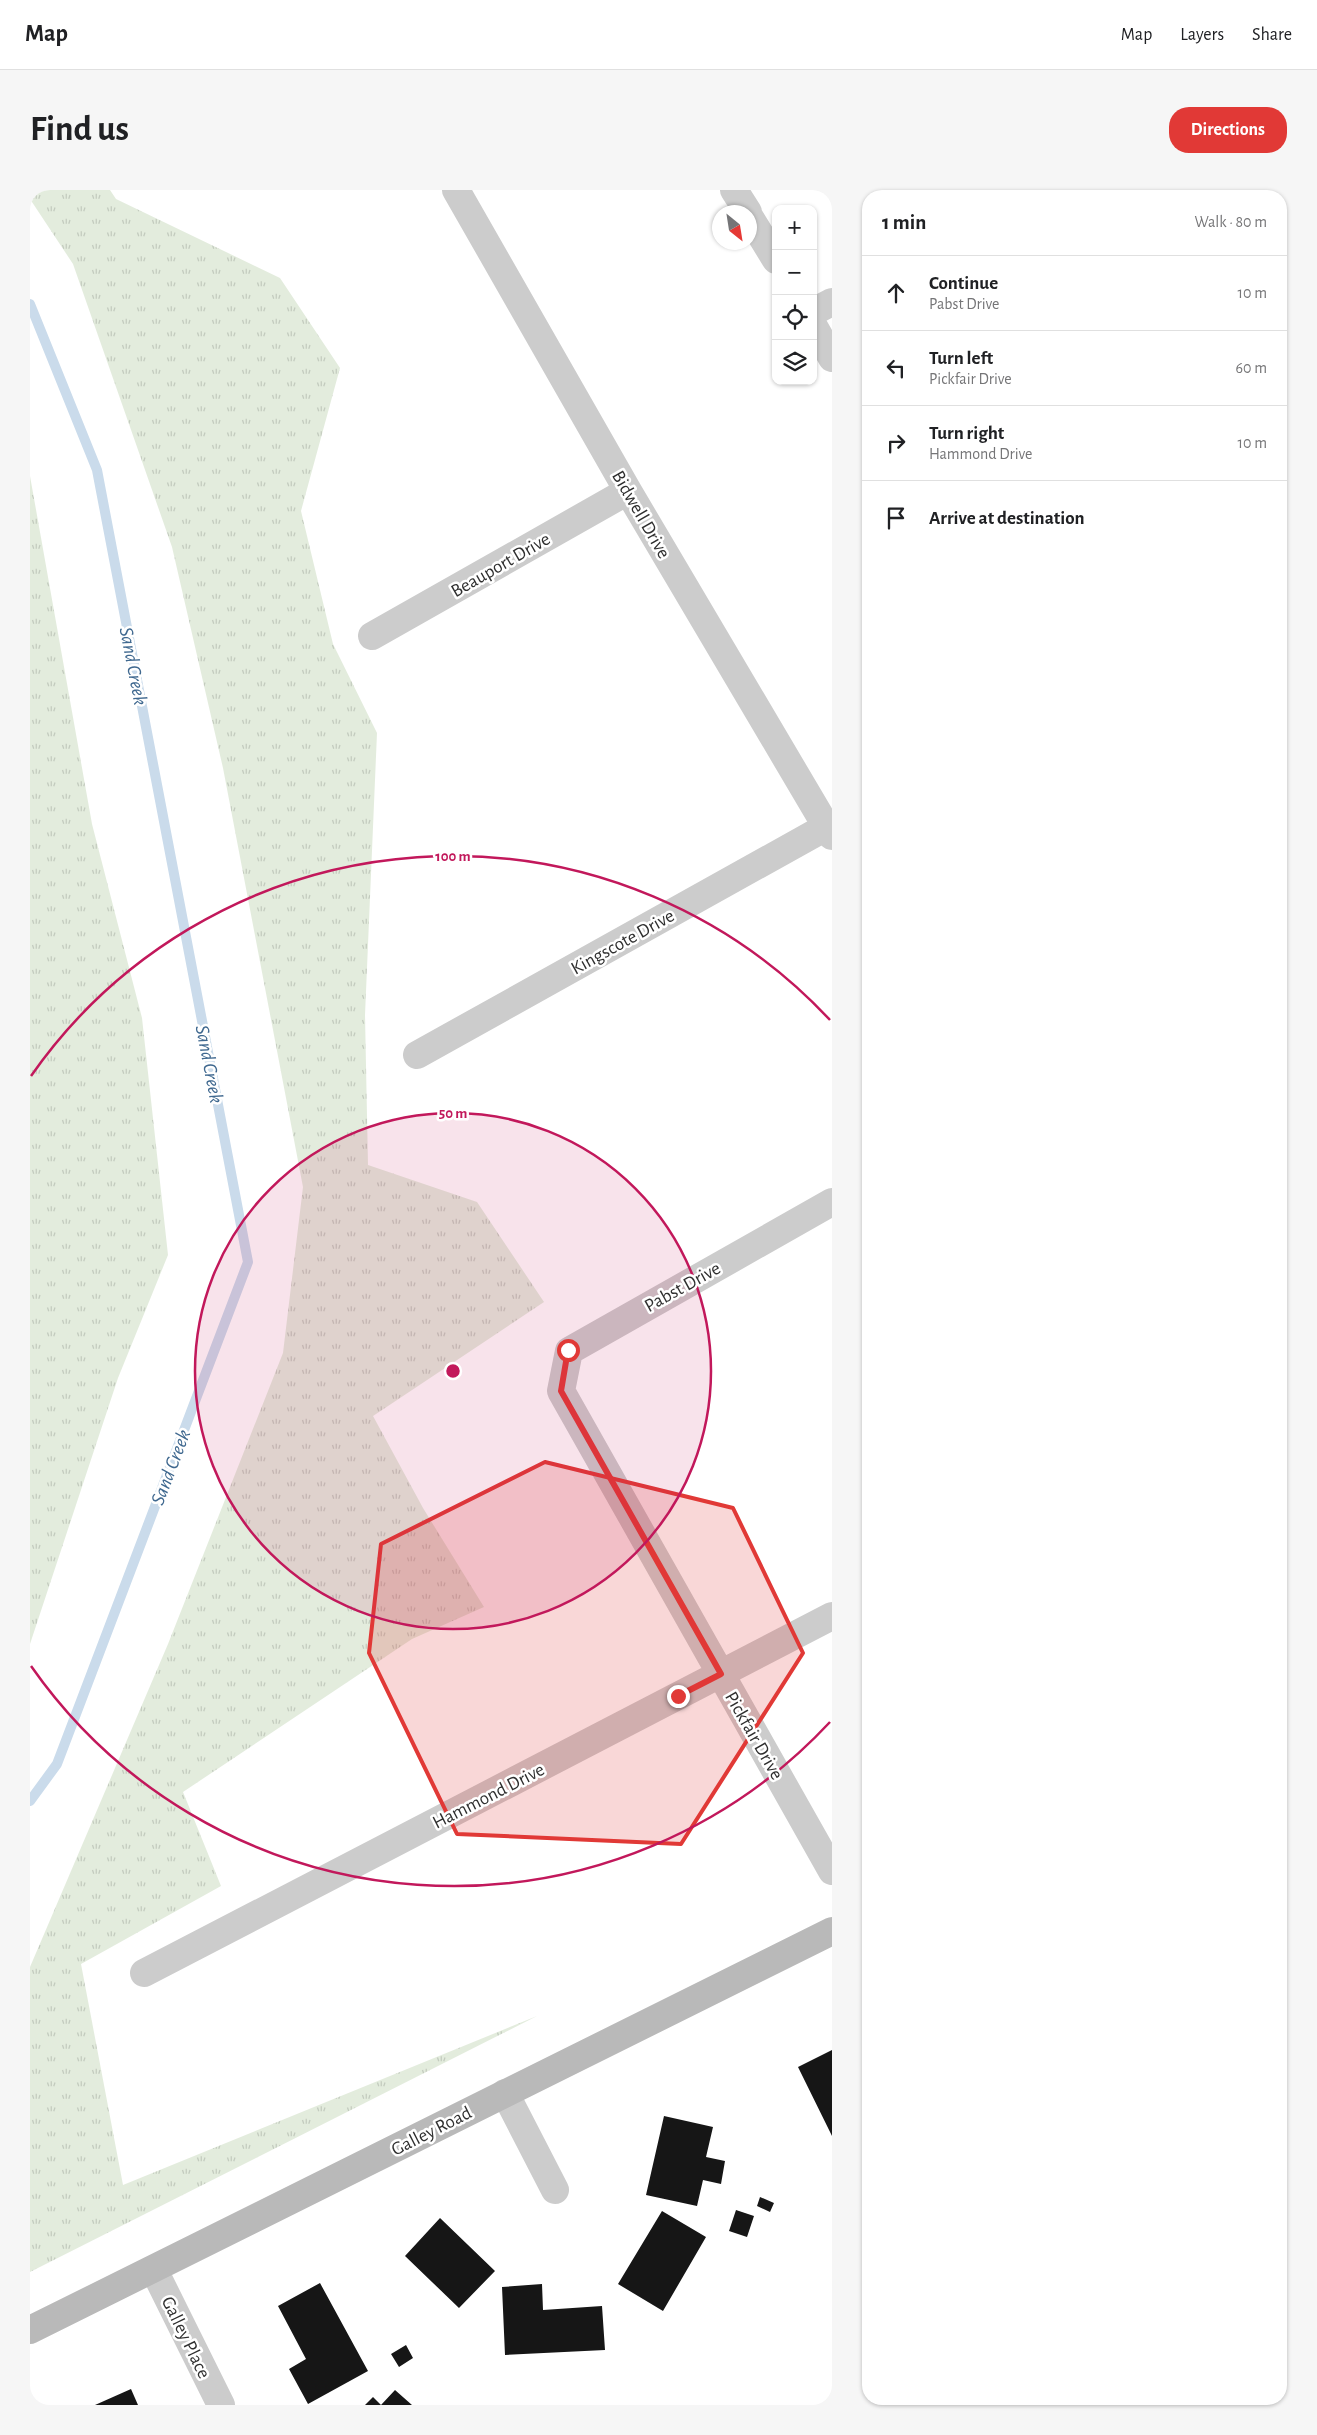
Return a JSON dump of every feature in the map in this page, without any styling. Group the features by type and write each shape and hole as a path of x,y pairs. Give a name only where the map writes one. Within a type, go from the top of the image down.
{"main road":[{"name":"Galley Road","path":"30,2330 154,2270 832,1931"}],"street":[{"name":"Bidwell Drive","path":"456,190 628,491 829,831"},
{"path":"734,190 744,205"},
{"path":"757,228 772,253"},
{"path":"817,310 832,302"},
{"path":"817,332 832,358"},
{"name":"Beauport Drive","path":"372,636 628,491"},
{"name":"Kingscote Drive","path":"417,1055 829,831"},
{"name":"Pabst Drive","path":"561,1391 568,1350 832,1202"},
{"name":"Pickfair Drive","path":"561,1391 832,1871"},
{"name":"Hammond Drive","path":"144,1973 832,1616"},
{"path":"505,2093 555,2190"},
{"name":"Galley Place","path":"154,2270 221,2405"}],"highlighted area":[{"path":"545,1462 733,1508 803,1653 681,1844 457,1834 369,1653 381,1544"}],"green space":[{"path":"30,190 110,190 116,199 280,278 340,368 301,511 333,644 377,733 365,1015 368,1165 477,1202 544,1302 373,1416 423,1508 484,1607 412,1639 183,1792 221,1886 81,1964 123,2185 537,2016 30,2272 30,1967 168,1644 283,1353 303,1187 223,768 172,547 73,264 30,199"},
{"path":"30,476 92,824 142,1018 168,1255 118,1378 30,1644"}],"building":[{"path":"832,2050 832,2136 798,2067"},
{"path":"664,2116 713,2127 706,2157 725,2161 721,2184 703,2180 697,2206 646,2195"},
{"path":"760,2197 774,2203 770,2212 757,2206"},
{"path":"736,2210 754,2216 747,2237 729,2231"},
{"path":"662,2211 706,2237 663,2311 618,2284"},
{"path":"440,2218 495,2271 459,2308 405,2256"},
{"path":"320,2283 368,2371 308,2404 289,2369 306,2359 278,2306"},
{"path":"542,2284 543,2310 602,2306 605,2350 505,2355 502,2287"},
{"path":"406,2345 413,2358 399,2367 391,2354"},
{"path":"131,2389 138,2405 95,2405"},
{"path":"395,2390 412,2405 381,2405"},
{"path":"373,2397 381,2405 365,2405"}],"waterway":[{"name":"Sand Creek","path":"30,304 97,470 248,1262 57,1764 30,1801"}],"route":[{"path":"568,1350 561,1391 721,1674 678,1696"}]}
